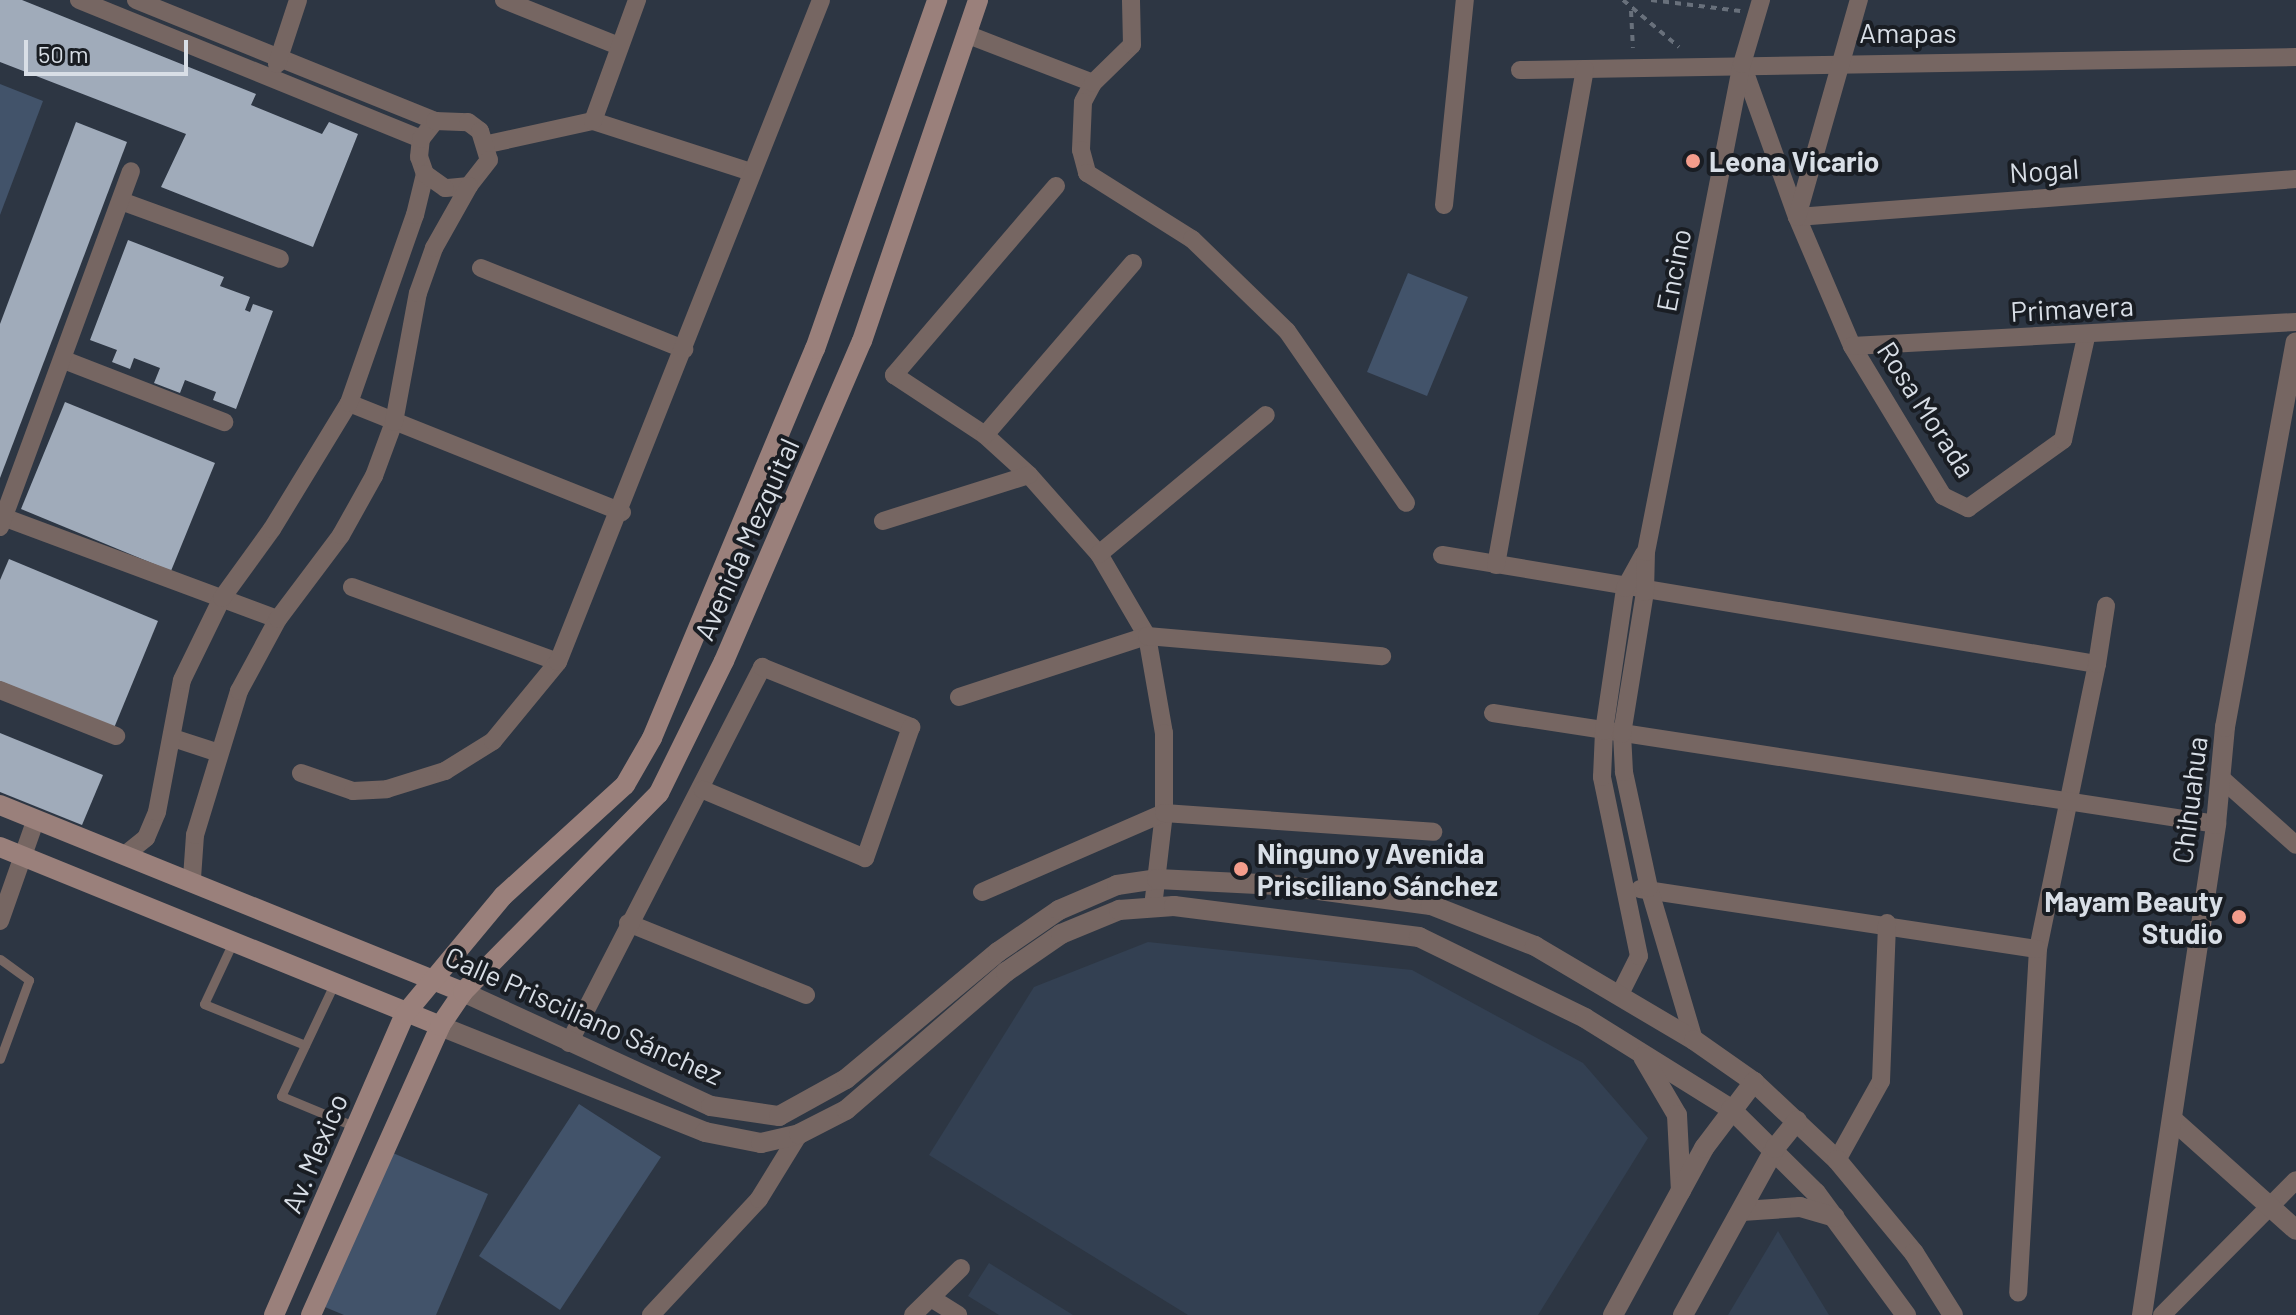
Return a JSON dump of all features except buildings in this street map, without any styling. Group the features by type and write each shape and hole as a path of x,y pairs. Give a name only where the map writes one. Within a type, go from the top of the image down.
{"main road":[{"name":"Avenida Mezquital","path":"405,1014 432,976 503,896 625,785 652,738 815,349 937,0"},
{"name":"Avenida Mezquital","path":"440,1026 463,992 659,793 730,648 862,341 978,0"},
{"name":"Calle Prisciliano Sánchez","path":"0,805 192,878 432,976 463,992"},
{"name":"Calle Prisciliano Sánchez","path":"0,847 234,939 405,1014 440,1026"},
{"name":"Av. Mexico","path":"274,1315 405,1014"},
{"path":"311,1315 440,1026"}],"street":[{"path":"79,0 124,8 421,139"},
{"path":"136,0 280,55 435,121 468,122 488,144 489,160 469,186 434,248 418,293 394,422 374,476 341,535 278,619 239,691 195,835 192,878"},
{"path":"274,75 298,0"},
{"path":"504,0 619,46"},
{"path":"593,121 637,0"},
{"path":"301,773 353,791 387,789 445,771 493,741 558,662 622,512 751,172 821,0"},
{"path":"1131,0 1132,45 1093,83 1083,102 1081,150 1087,173 1192,239 1287,331 1406,503"},
{"path":"1444,205 1465,0"},
{"path":"1797,217 1859,0"},
{"name":"Encino","path":"1646,552 1742,64 1759,6"},
{"path":"966,34 1093,83"},
{"name":"Amapas","path":"1520,70 1843,61 2296,57"},
{"name":"Rosa Morada","path":"1742,64 1797,217 1852,346 1943,496 1968,508 2063,440 2086,337"},
{"path":"1496,565 1585,69"},
{"path":"435,121 421,139 419,157 425,174 445,188 469,186"},
{"path":"488,144 593,121 751,172"},
{"path":"131,171 2,522 278,619"},
{"path":"126,854 146,838 157,812 182,680 222,598 272,529 349,403 425,174"},
{"name":"Nogal","path":"1797,217 2296,179"},
{"path":"1056,186 894,375 985,435 1029,475 1099,554 1147,636 1164,733 1164,813 1153,906"},
{"path":"121,201 280,259"},
{"path":"985,435 1133,263"},
{"path":"481,268 684,349"},
{"name":"Primavera","path":"1852,346 2086,337 2296,322"},
{"name":"Chihuahua","path":"2142,1315 2264,500 2296,342"},
{"path":"64,360 224,422"},
{"path":"349,403 622,512"},
{"path":"1099,554 1266,415"},
{"path":"883,521 1029,475"},
{"path":"1646,552 1625,588 1613,732 1649,888 1694,1040"},
{"path":"1620,994 1639,956 1602,777 1645,592 1646,552"},
{"path":"1442,555 1645,592 2097,664"},
{"path":"352,587 558,662"},
{"path":"2018,1292 2038,949 2064,805 2097,664 2106,606"},
{"path":"959,697 1147,636 1382,656"},
{"path":"569,1043 628,923 703,790 762,667 911,727 865,858 703,790"},
{"path":"0,690 116,736"},
{"path":"1493,713 2064,805 2216,824"},
{"path":"173,738 219,753"},
{"path":"2222,779 2295,842"},
{"path":"982,892 1164,813 1433,832"},
{"path":"0,921 36,819"},
{"name":"Calle Prisciliano Sánchez","path":"463,992 711,1106 779,1116 846,1079 998,952 1059,910 1117,885 1157,879 1281,885 1431,905 1535,946 1620,994 1754,1082 1837,1160 1914,1253 1953,1315"},
{"path":"1625,890 1649,888 2038,949"},
{"name":"Calle Prisciliano Sánchez","path":"440,1026 705,1132 761,1143 799,1134 846,1110 1006,972 1061,934 1119,910 1153,906 1284,916 1419,937 1515,980 1638,1050 1731,1109 1775,1148 1835,1217 1906,1315"},
{"path":"628,923 806,995"},
{"path":"1837,1160 1881,1081 1887,923"},
{"path":"1638,1050 1677,1115 1681,1194"},
{"path":"1613,1315 1731,1109 1754,1082"},
{"path":"2172,1119 2296,1230"},
{"path":"1683,1315 1775,1148 1797,1121"},
{"path":"651,1315 759,1199 799,1134"},
{"path":"2162,1315 2296,1180"},
{"path":"1742,1211 1800,1207 1835,1217"},
{"path":"913,1315 961,1268"},
{"path":"931,1298 958,1315"}],"lane":[{"path":"234,939 204,1004 305,1045"},
{"path":"0,959 29,980 0,1059"},
{"path":"335,982 281,1096 356,1127"}],"path":[{"path":"1623,0 1631,11 1704,65"},
{"path":"1651,0 1759,6"},
{"path":"1631,11 1634,68"}],"shaded area":[{"path":"0,84 43,101 0,215"},
{"path":"1408,273 1468,297 1427,396 1367,372"},
{"path":"1148,942 1412,970 1583,1063 1648,1138 1538,1315 1188,1315 929,1155 1034,987"},
{"path":"579,1104 661,1157 560,1310 479,1256"},
{"path":"386,1150 488,1194 436,1315 344,1315 320,1305"},
{"path":"1778,1231 1829,1315 1728,1315"},
{"path":"989,1263 1073,1315 999,1315 968,1296"}],"place":[{"name":"Leona Vicario","path":"1693,161"},
{"name":"Ninguno y Avenida Prisciliano Sánchez","path":"1241,869"},
{"name":"Mayam Beauty Studio","path":"2239,917"}]}
